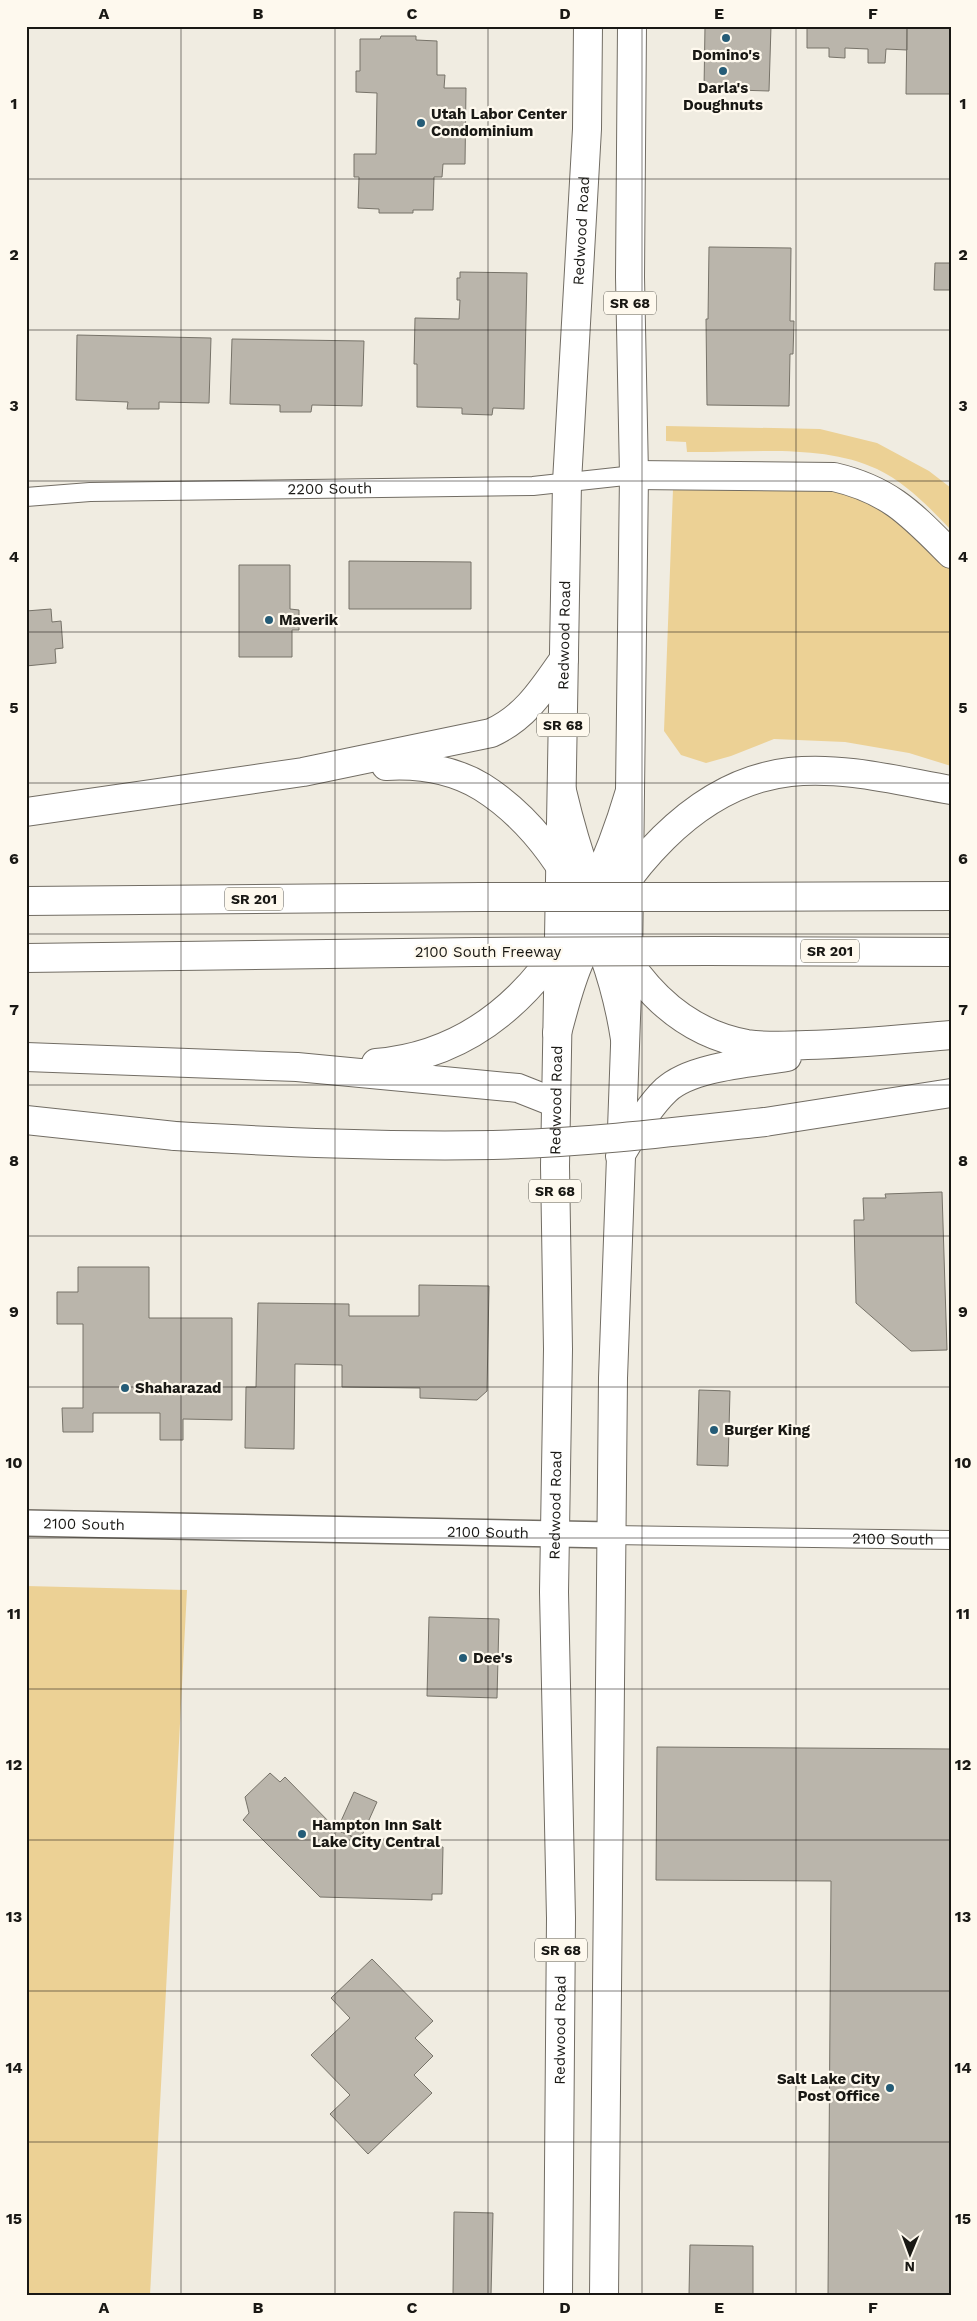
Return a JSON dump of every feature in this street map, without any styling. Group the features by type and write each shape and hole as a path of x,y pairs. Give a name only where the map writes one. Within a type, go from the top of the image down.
{"main road":[{"name":"Redwood Road","path":"558,2295 561,1918 555,1534 558,1349 556,1103 567,482 587,129 588,26"},
{"name":"SR 68","path":"604,2295 612,1535 620,1156 628,963 634,475 630,277 632,26"},
{"path":"634,475 834,477 853,482 888,497 901,506 951,554"},
{"path":"303,772 491,732 505,726 523,713 564,659"},
{"path":"26,812 303,772 364,766 415,766 461,777 481,787 519,816 543,844 628,963 651,990 677,1013 697,1027 722,1038 758,1046 857,1044 951,1035"},
{"path":"297,1068 388,1062 429,1054 466,1038 498,1015 530,985 594,913 629,880 657,845 692,814 721,794 750,781 790,772 828,772 951,790"},
{"path":"562,791 613,980 625,1039"},
{"path":"557,1033 630,791"},
{"name":"SR 201","path":"26,901 481,897 951,896"},
{"name":"2100 South Freeway","path":"26,958 476,952 951,952"},
{"path":"620,1156 656,1101 667,1089 680,1081 717,1070 857,1044"},
{"path":"26,1057 297,1068 518,1088 556,1103"},
{"path":"26,1120 175,1136 330,1145 494,1145 647,1136 765,1122 951,1093"}],"street":[{"name":"2200 South","path":"26,497 90,492 533,486 634,475"},
{"name":"2100 South","path":"26,1523 951,1540"}],"shaded area":[{"path":"666,426 820,429 877,443 929,471 951,488 951,530 926,504 898,481 877,469 856,461 809,452 687,452 686,442 666,441"},
{"path":"797,487 849,493 877,505 911,529 951,568 951,766 909,753 845,742 774,739 731,756 706,763 681,755 664,731 673,489"},
{"path":"26,1586 187,1590 150,2295 26,2295"}],"building":[{"path":"705,26 771,26 769,91 704,89"},
{"path":"807,26 907,26 907,50 886,49 885,63 868,63 868,49 845,48 845,58 829,57 829,48 807,48"},
{"path":"907,26 951,26 951,94 906,94"},
{"name":"Utah Labor Center Condominium","path":"381,36 416,36 416,40 437,41 437,75 445,75 444,88 466,88 465,164 443,164 442,177 434,177 433,210 413,210 413,213 379,213 379,209 358,208 359,177 354,177 354,154 376,154 377,93 356,92 356,71 360,71 360,39 380,39"},
{"path":"709,247 791,248 790,321 794,321 793,354 790,354 789,406 707,405 706,319 708,319"},
{"path":"935,263 951,263 951,290 934,290"},
{"path":"460,272 527,273 524,409 493,408 492,415 462,414 462,408 417,407 417,364 414,364 415,318 459,319 460,300 457,300 457,278 460,278"},
{"path":"77,335 211,338 209,403 159,402 159,409 127,409 128,402 76,400"},
{"path":"232,339 364,341 362,406 312,405 311,412 280,412 280,405 230,404"},
{"name":"Maverik","path":"349,561 471,562 471,609 349,609"},
{"name":"Maverik","path":"239,565 290,565 290,609 299,610 299,630 292,630 292,657 239,657"},
{"path":"51,609 52,622 61,621 63,648 55,649 56,663 26,666 26,611"},
{"path":"942,1192 947,1350 911,1351 856,1303 854,1220 864,1220 863,1198 886,1198 885,1194"},
{"path":"78,1267 149,1267 149,1318 232,1318 232,1420 183,1419 183,1440 160,1440 160,1413 93,1413 93,1432 63,1432 62,1408 83,1408 83,1324 57,1324 57,1292 78,1292"},
{"path":"419,1285 489,1286 487,1391 477,1400 420,1398 420,1388 342,1387 342,1365 295,1364 294,1449 245,1448 246,1387 256,1387 258,1303 349,1304 349,1316 419,1316"},
{"path":"699,1390 730,1391 728,1466 697,1465"},
{"name":"Dee's","path":"429,1617 499,1619 497,1698 427,1696"},
{"name":"Salt Lake City Post Office","path":"657,1747 951,1749 951,2295 828,2295 831,1881 656,1880"},
{"name":"Hampton Inn Salt Lake City Central","path":"270,1773 280,1782 285,1777 337,1830 360,1840 409,1838 409,1841 434,1841 433,1847 443,1847 442,1894 432,1894 432,1900 320,1897 243,1820 249,1813 245,1797"},
{"path":"354,1792 377,1802 360,1840 337,1830"},
{"path":"372,1959 433,2021 415,2038 433,2056 414,2075 432,2093 368,2154 330,2114 350,2095 311,2055 350,2018 331,1998"},
{"path":"454,2212 493,2213 491,2295 453,2295"},
{"path":"690,2245 753,2246 753,2295 689,2295"}],"place":[{"name":"Domino's","path":"726,38"},
{"name":"Darla's Doughnuts","path":"723,71"},
{"name":"Utah Labor Center Condominium","path":"421,123"},
{"name":"Maverik","path":"269,620"},
{"name":"Shaharazad","path":"125,1388"},
{"name":"Burger King","path":"714,1430"},
{"name":"Dee's","path":"463,1658"},
{"name":"Hampton Inn Salt Lake City Central","path":"302,1834"},
{"name":"Salt Lake City Post Office","path":"890,2088"}]}
